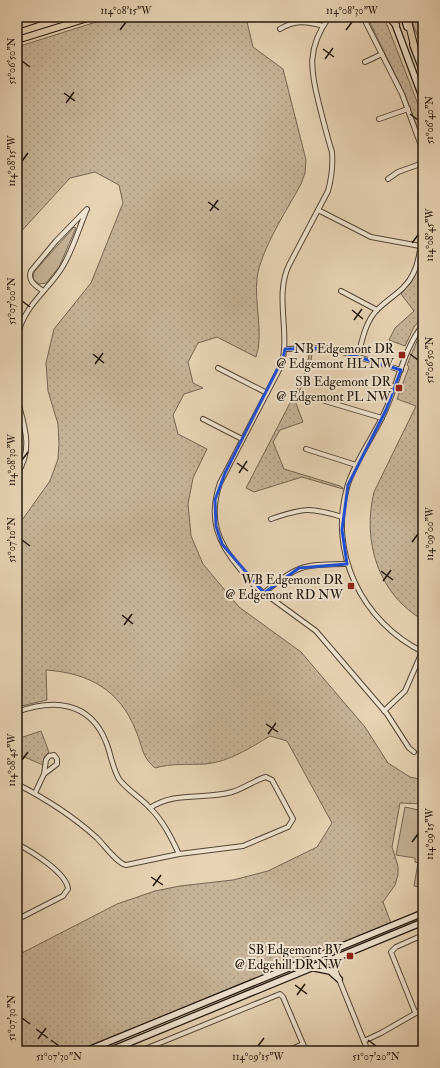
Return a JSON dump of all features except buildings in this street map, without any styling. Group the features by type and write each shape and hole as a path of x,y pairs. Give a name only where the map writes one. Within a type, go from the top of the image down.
{"main road":[{"path":"17,26 44,17"},
{"path":"17,40 91,17"},
{"path":"389,17 396,25"},
{"path":"393,17 423,99"},
{"path":"404,17 423,71"},
{"path":"407,17 415,50"},
{"path":"86,1051 423,912"},
{"path":"109,1051 423,922"},
{"path":"312,968 330,971 339,979"}],"street":[{"path":"329,17 323,26 313,48 312,72 333,163 328,191 288,266 284,278 285,349 281,366 242,439 217,492 214,514 222,544 228,554 251,582 316,631 384,711 409,748 414,752"},
{"path":"363,17 408,109 423,151"},
{"path":"280,29 289,24 300,22 323,26"},
{"path":"365,62 382,54"},
{"path":"379,120 408,109"},
{"path":"388,179 398,172 423,163"},
{"path":"17,343 23,319 44,291 66,260 87,209 56,241 31,271 31,282 44,291"},
{"path":"318,210 370,237 420,246"},
{"path":"358,356 368,324 377,310 402,289 410,280 417,266 423,226"},
{"path":"341,291 377,310"},
{"path":"384,711 405,691 423,652 401,639 376,618 358,591 347,564 342,537 342,517 347,489 356,465 382,418 412,342 423,325"},
{"path":"285,349 324,348 358,356 401,370"},
{"path":"218,368 267,393"},
{"path":"17,398 26,430 27,448 22,466 17,474"},
{"path":"325,401 382,418"},
{"path":"203,419 242,439"},
{"path":"306,449 356,465"},
{"path":"271,519 299,510 308,509 317,509 342,517"},
{"path":"264,593 284,576 299,568 347,564"},
{"path":"17,712 39,705 53,704 69,706 82,712 94,723 102,734 119,779 150,808 166,830 179,854"},
{"path":"35,793 44,774 46,758 50,755 54,755 57,759 57,764 44,774"},
{"path":"17,784 35,793 81,824 123,865 179,854 242,846 288,827 293,819 272,780 266,777 231,792 207,797 176,797 158,803 150,808"},
{"path":"17,844 50,866 67,883 68,889 63,896 22,917 17,917"},
{"path":"415,1012 391,952 396,947 423,935"},
{"path":"328,952 368,1051"},
{"path":"140,1051 280,994 284,997 306,1051"},
{"path":"364,1041 423,1009"},
{"path":"287,1051 303,1044"}],"highlighted area":[{"path":"329,348 401,370 386,410 348,485 342,530 347,564 299,568 264,593 222,544 216,526 215,500 225,473 283,358 285,349"}],"shaded area":[{"path":"112,17 251,17 247,22 253,47 283,69 306,160 305,173 301,184 269,242 259,267 256,287 259,339 256,357 217,337 198,343 188,362 193,383 203,388 184,394 173,415 178,434 207,449 193,478 188,504 191,536 203,564 239,607 301,652 365,727 388,763 410,777 423,780 423,804 400,803 392,847 398,866 398,875 395,885 383,902 391,923 77,1051 17,1051 17,952 20,954 117,904 155,891 180,886 233,880 268,871 317,847 332,823 287,741 270,736 239,754 214,763 161,766 155,768 147,759 136,731 121,705 112,694 89,680 76,675 46,670 47,700 17,707 17,527 50,481 58,459 58,424 48,391 46,363 54,329 91,283 123,203 119,185 95,172 70,178 17,236 17,47"},
{"path":"367,17 384,17 423,117 423,143 405,94"},
{"path":"411,17 423,17 423,50 411,19"},
{"path":"74,227 76,228 59,267 46,283 39,284 33,279 34,272"},
{"path":"423,250 423,316 414,327 405,346 389,340 395,328 414,311 401,294 415,274"},
{"path":"423,332 423,620 407,609 395,596 385,581 377,565 372,547 370,529 374,492 416,406 397,399 409,367 407,365 417,341"},
{"path":"310,351 312,351 312,358 295,401 303,422 280,430 273,442 284,469 340,486 343,489 302,477 254,492 246,488 304,376"},
{"path":"41,731 49,752 44,757 43,765 17,754 17,739"},
{"path":"405,807 423,811 423,888 414,886 418,863 415,862 415,858 396,855"}],"place":[{"name":"NB Edgemont DR @ Edgemont HL NW","path":"402,355"},
{"name":"SB Edgemont DR @ Edgemont PL NW","path":"399,388"},
{"name":"WB Edgemont DR @ Edgemont RD NW","path":"351,586"},
{"name":"SB Edgemont BV @ Edgehill DR NW","path":"350,956"}]}
